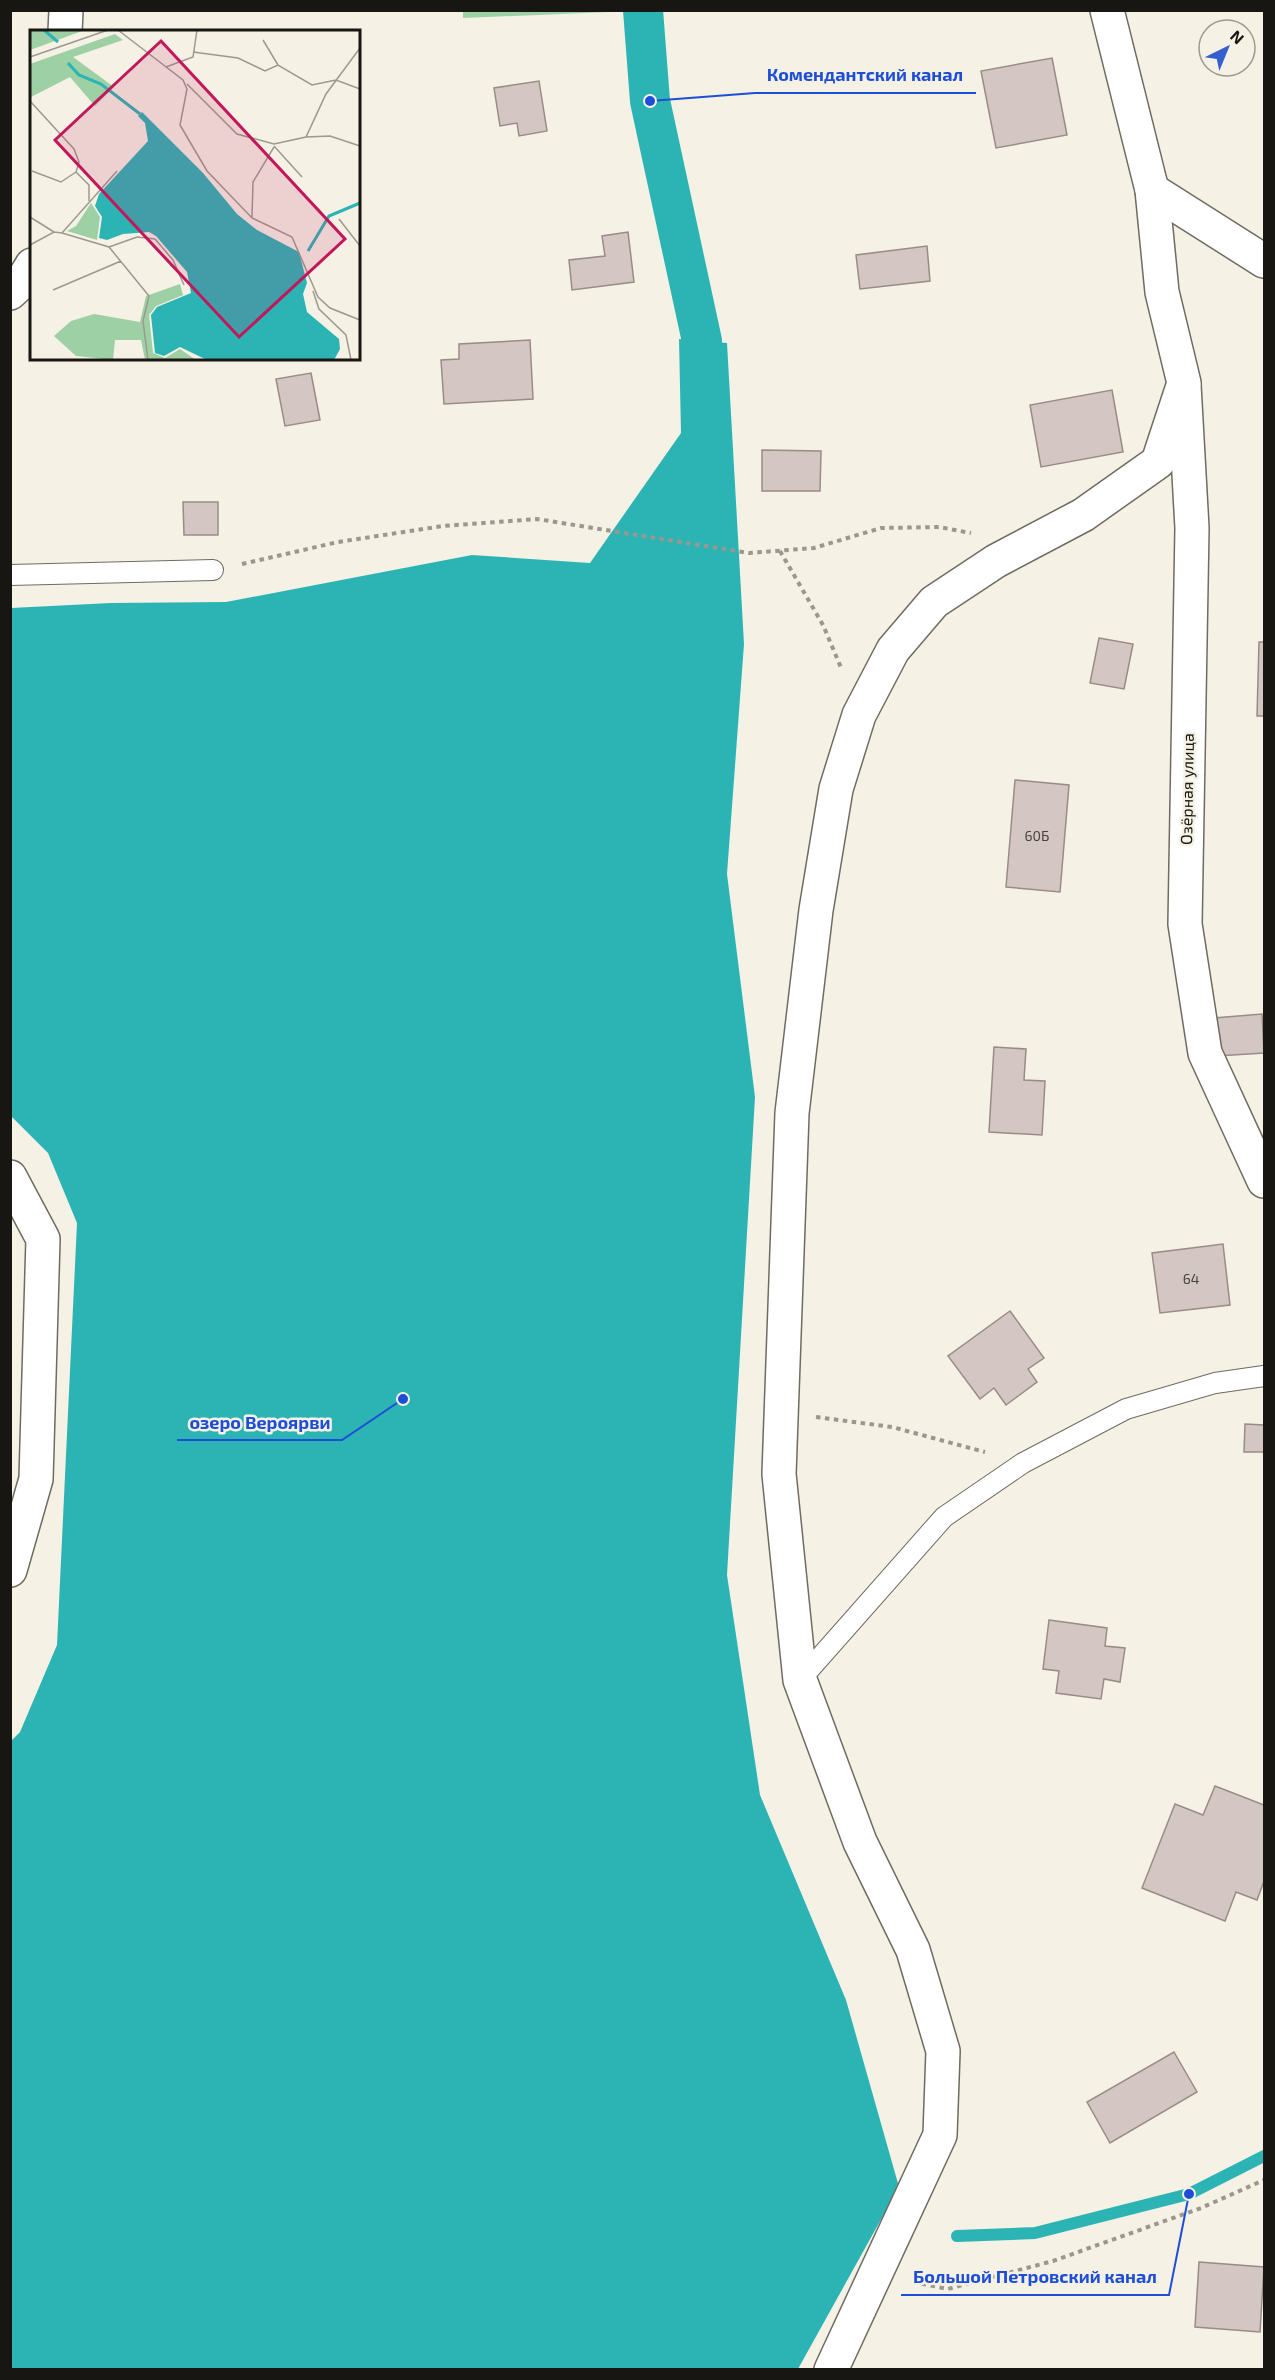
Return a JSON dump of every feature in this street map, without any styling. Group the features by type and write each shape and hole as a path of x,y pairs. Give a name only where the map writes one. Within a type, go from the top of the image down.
{"street":[{"path":"65,30 66,10"},
{"name":"Озёрная улица","path":"1107,10 1152,190 1162,292 1184,382 1192,528 1185,924 1205,1053 1264,1181"},
{"path":"1152,190 1264,261"},
{"path":"10,293 21,283 30,268"},
{"path":"831,2370 940,2135 943,2051 913,1950 860,1842 800,1680 779,1474 792,1113 816,910 836,789 859,715 893,650 934,602 996,561 1083,515 1158,462 1184,382"},
{"path":"10,1177 43,1239 36,1479 10,1570"}],"lane":[{"path":"10,574 213,570"},
{"path":"800,1680 944,1517 1023,1463 1126,1409 1215,1383 1264,1376"}],"path":[{"path":"213,570 338,542 443,526 537,519 749,553 814,548 881,528 939,527 981,535 996,561"},
{"path":"780,551 823,625 859,715"},
{"path":"782,1413 892,1427 1023,1463"},
{"path":"877,2274 948,2289 1053,2261 1201,2208 1264,2180"}],"green space":[{"path":"463,10 633,10 633,11 463,18"}],"water":[{"path":"679,339 727,343 744,644 727,874 755,1097 727,1575 760,1795 846,2000 899,2187 798,2369 11,2369 10,1742 20,1732 57,1645 77,1223 48,1153 11,1116 11,608 111,603 226,602 472,555 590,563 681,433"}],"building":[{"path":"1052,58 1067,135 996,148 981,71"},
{"path":"539,81 547,131 519,136 517,123 500,126 494,88"},
{"path":"628,232 634,282 572,290 569,260 605,256 602,236"},
{"path":"927,246 930,281 860,289 856,255"},
{"path":"530,340 533,399 444,404 441,360 459,359 459,344"},
{"path":"311,373 320,420 285,426 276,379"},
{"path":"1112,390 1123,452 1041,467 1030,405"},
{"path":"762,450 821,451 820,491 762,491"},
{"path":"183,502 218,502 218,535 184,535"},
{"path":"1099,638 1133,644 1124,689 1090,683"},
{"path":"1259,642 1264,642 1264,716 1257,716"},
{"path":"1015,780 1069,785 1060,892 1006,887"},
{"path":"1262,1014 1264,1053 1217,1056 1214,1018"},
{"path":"994,1047 1026,1049 1024,1080 1045,1081 1042,1135 989,1132"},
{"path":"1223,1244 1230,1305 1160,1313 1152,1253"},
{"path":"1010,1311 1044,1358 1028,1369 1037,1382 1006,1405 994,1388 980,1399 948,1356"},
{"path":"1245,1424 1264,1425 1264,1452 1244,1452"},
{"path":"1049,1620 1107,1628 1105,1646 1125,1648 1120,1682 1104,1679 1101,1699 1056,1693 1059,1671 1043,1669"},
{"path":"1215,1786 1264,1805 1264,1881 1257,1900 1236,1892 1225,1921 1142,1888 1175,1804 1203,1815"},
{"path":"1174,2052 1197,2092 1110,2143 1087,2102"},
{"path":"1199,2262 1264,2267 1260,2332 1195,2327"}],"waterway":[{"path":"643,10 650,101 702,341"},
{"path":"957,2236 1035,2233 1189,2194 1264,2156"}],"place":[{"name":"Комендантский канал","path":"650,101"},
{"name":"озеро Вероярви","path":"403,1399"},
{"name":"Большой Петровский канал","path":"1189,2194"}]}
